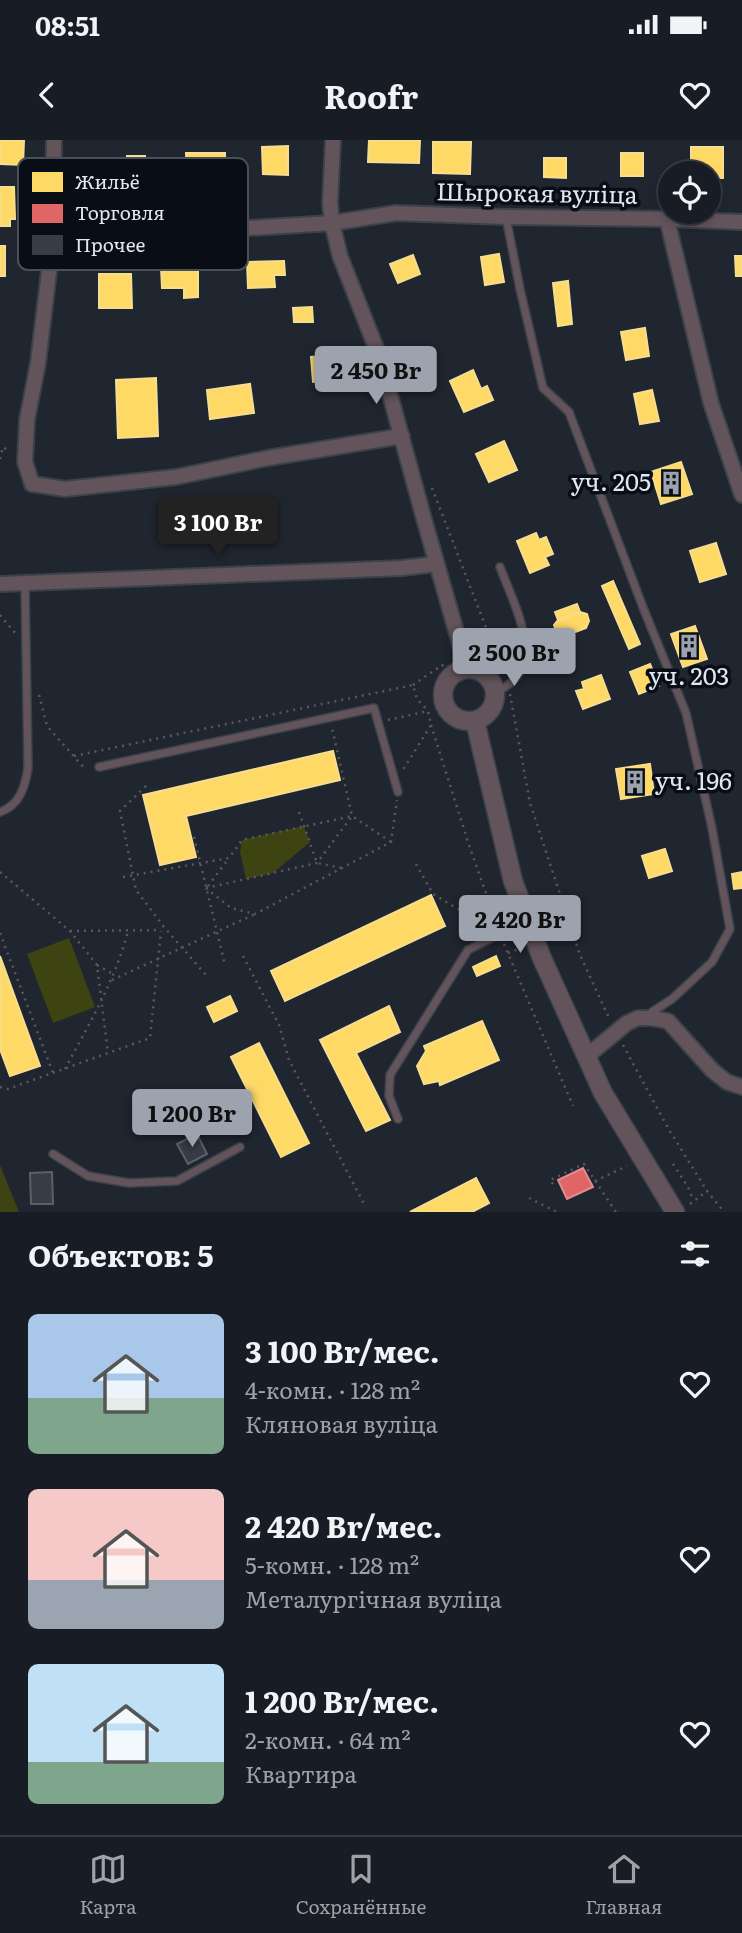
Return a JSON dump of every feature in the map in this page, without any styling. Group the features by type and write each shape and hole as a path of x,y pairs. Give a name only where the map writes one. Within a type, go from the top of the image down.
{"street":[{"path":"54,140 54,158"},
{"path":"334,140 330,203 332,223 340,256 380,358 436,564 460,672"},
{"name":"Шырокая вуліца","path":"248,228 332,223 396,214 658,219"},
{"name":"Шырокая вуліца","path":"721,221 742,222"},
{"path":"668,224 711,403 742,495"},
{"path":"49,270 38,363 27,420 25,462 32,484 65,489 176,477 268,458 402,436"},
{"path":"1,584 402,568 436,564"},
{"path":"475,670 502,690 491,710 475,721 464,721 453,716 443,695 446,684 460,672 475,670"},
{"path":"475,721 513,881 541,956 603,1093 642,1160 681,1209"},
{"path":"586,1057 627,1023 638,1018 668,1021 712,1070 727,1082 742,1087"}],"lane":[{"path":"506,217 543,388 569,412 686,713 712,828 730,929 712,962 673,999 652,1012 651,1018"},
{"path":"500,567 525,635 524,661 520,671 502,690"},
{"path":"0,812 8,809 18,798 24,788 28,768 25,583"},
{"path":"99,767 374,708 398,792"},
{"path":"398,1119 389,1096 390,1075 468,950 528,920"},
{"path":"53,1154 88,1176 129,1183 177,1181 240,1147"}],"path":[{"path":"429,481 502,690 530,803 580,955 616,1032 668,1128 707,1191 724,1212"},
{"path":"0,615 24,644 26,652"},
{"path":"74,756 413,685 442,665 460,672"},
{"path":"36,685 47,726 86,770"},
{"path":"413,685 417,699 428,711 467,839 500,934 573,1106"},
{"path":"378,722 428,711"},
{"path":"329,717 352,816 391,842"},
{"path":"391,842 402,772 431,725"},
{"path":"146,786 120,811 136,890 162,929 206,975"},
{"path":"299,812 317,863"},
{"path":"206,888 242,840 352,816"},
{"path":"317,863 352,816"},
{"path":"194,837 225,965"},
{"path":"113,980 217,933 391,842"},
{"path":"122,877 229,858"},
{"path":"206,888 317,863 342,868"},
{"path":"416,864 433,894 500,934"},
{"path":"0,872 70,931 97,965 119,977"},
{"path":"206,888 231,908 255,914"},
{"path":"70,931 162,929"},
{"path":"0,1087 8,1089 150,1038 162,929"},
{"path":"65,1069 113,980 128,931"},
{"path":"0,933 53,1073"},
{"path":"243,956 279,1025 289,1060 364,1204"},
{"path":"97,965 108,1053"},
{"path":"595,1181 642,1160"},
{"path":"553,1184 550,1180 584,1164 616,1212"},
{"path":"673,1164 688,1187 693,1201"},
{"path":"681,1209 707,1191"},
{"path":"529,1198 556,1212"}],"green space":[{"path":"304,826 310,842 273,873 246,879 240,852 242,840"},
{"path":"69,938 95,1007 53,1023 27,954"},
{"path":"0,1165 19,1212 0,1212"}],"building: Жильё":[{"path":"0,140 24,140 23,158 18,158 18,165 0,164"},
{"path":"369,140 420,140 419,163 368,162"},
{"path":"433,142 471,142 470,174 433,173"},
{"path":"288,146 288,175 263,174 262,147"},
{"path":"691,147 723,147 723,178 721,161 691,161"},
{"path":"186,153 225,153 225,158 186,158"},
{"path":"621,153 643,153 643,176 621,176"},
{"path":"127,156 145,156 145,158"},
{"path":"544,158 566,158 566,178 544,177"},
{"path":"0,187 14,187 15,219 10,219 10,226 0,226"},
{"path":"0,246 5,246 5,276 0,276"},
{"path":"499,254 504,282 485,285 481,257"},
{"path":"413,255 420,274 398,283 390,264"},
{"path":"735,256 742,256 742,276 736,276"},
{"path":"284,261 285,275 274,275 275,287 248,288 248,262"},
{"path":"161,270 198,270 198,297 184,298 184,288 162,288"},
{"path":"99,274 131,274 132,308 99,308"},
{"path":"568,281 572,324 558,326 553,283"},
{"path":"312,307 313,322 294,322 293,308"},
{"path":"645,328 649,356 626,360 621,332"},
{"path":"344,354 346,378 313,382 311,357"},
{"path":"473,370 481,389 487,386 493,400 464,412 450,381"},
{"path":"156,378 158,436 118,438 116,380"},
{"path":"250,384 254,413 210,419 207,390"},
{"path":"652,390 659,421 640,424 634,394"},
{"path":"504,441 517,470 489,482 476,454"},
{"name":"уч. 205","path":"681,462 692,494 661,504 651,472"},
{"path":"536,533 539,540 546,537 553,554 545,557 549,565 530,573 517,541"},
{"path":"716,543 726,574 700,582 690,551"},
{"path":"613,581 640,644 629,649 602,586"},
{"path":"577,604 580,612 558,620 555,612"},
{"path":"580,612 587,614 589,621 586,628 565,636 557,634 554,625 558,620"},
{"name":"уч. 203","path":"695,626 707,659 683,667 671,634"},
{"path":"650,664 659,686 639,694 630,672"},
{"path":"601,675 610,699 583,709 576,691 584,689 582,682"},
{"path":"333,751 340,780 186,816 196,857 160,865 143,795"},
{"name":"уч. 196","path":"650,764 654,794 621,799 616,769"},
{"path":"665,849 672,871 649,878 642,856"},
{"path":"742,872 742,888 734,889 732,874"},
{"path":"431,895 445,926 285,1001 271,971"},
{"path":"0,956 40,1066 10,1076 0,1049"},
{"path":"496,956 500,966 477,976 473,967"},
{"path":"230,996 237,1011 214,1022 207,1007"},
{"path":"389,1006 400,1032 356,1053 390,1120 366,1131 320,1040"},
{"path":"482,1021 499,1060 440,1085 439,1081 424,1084 417,1066 426,1051 424,1046"},
{"path":"259,1043 309,1143 281,1157 231,1057"},
{"path":"476,1178 489,1203 472,1212 410,1212"}],"building: Торговля":[{"path":"583,1168 593,1187 567,1199 558,1180"}],"building: Прочее":[{"path":"197,1134 207,1154 188,1164 177,1144"},
{"path":"52,1172 53,1204 31,1204 30,1173"}],"place":[{"name":"уч. 205","path":"671,483"},
{"name":"уч. 203","path":"689,646"},
{"name":"уч. 196","path":"635,782"}]}
